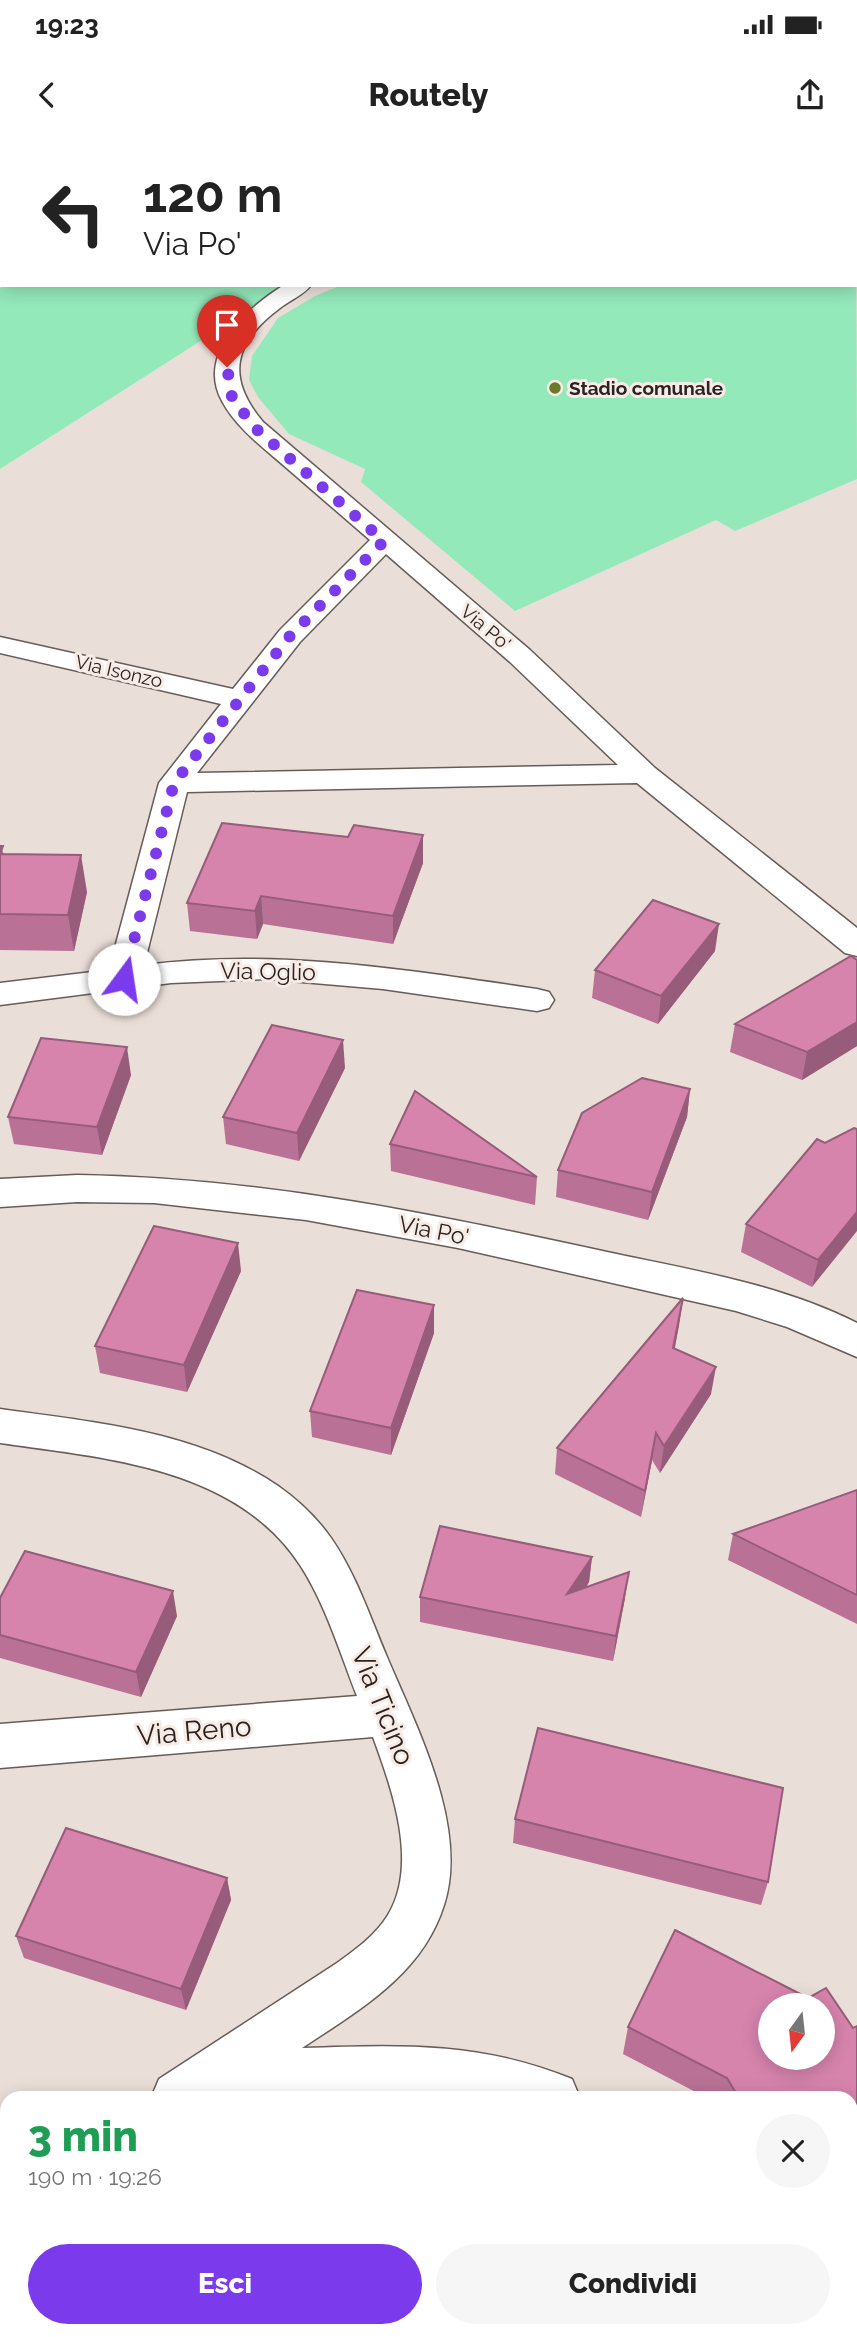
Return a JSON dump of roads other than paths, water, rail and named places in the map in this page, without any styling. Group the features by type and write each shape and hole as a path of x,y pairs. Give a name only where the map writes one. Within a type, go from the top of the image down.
{"street":[{"name":"Via Po'","path":"297,287 258,314 239,336 227,367 232,397 254,427 520,656 644,774 857,945"},
{"path":"124,979 174,783 290,636 384,541"},
{"name":"Via Isonzo","path":"0,645 239,699"},
{"path":"174,783 644,774"},
{"name":"Via Oglio","path":"0,994 193,970 265,968 334,973 537,1000"},
{"name":"Via Po'","path":"0,1194 91,1187 161,1188 293,1203 499,1243 671,1281 807,1320 857,1341"},
{"name":"Via Ticino","path":"0,1426 112,1442 176,1457 206,1468 260,1496 299,1531 326,1567 416,1789 425,1844 422,1884 406,1933 359,1979 195,2088"},
{"name":"Via Reno","path":"0,1746 388,1715"},
{"path":"195,2088 423,2071 492,2080 529,2091"}],"place":[{"name":"Stadio comunale","path":"555,388"}]}
